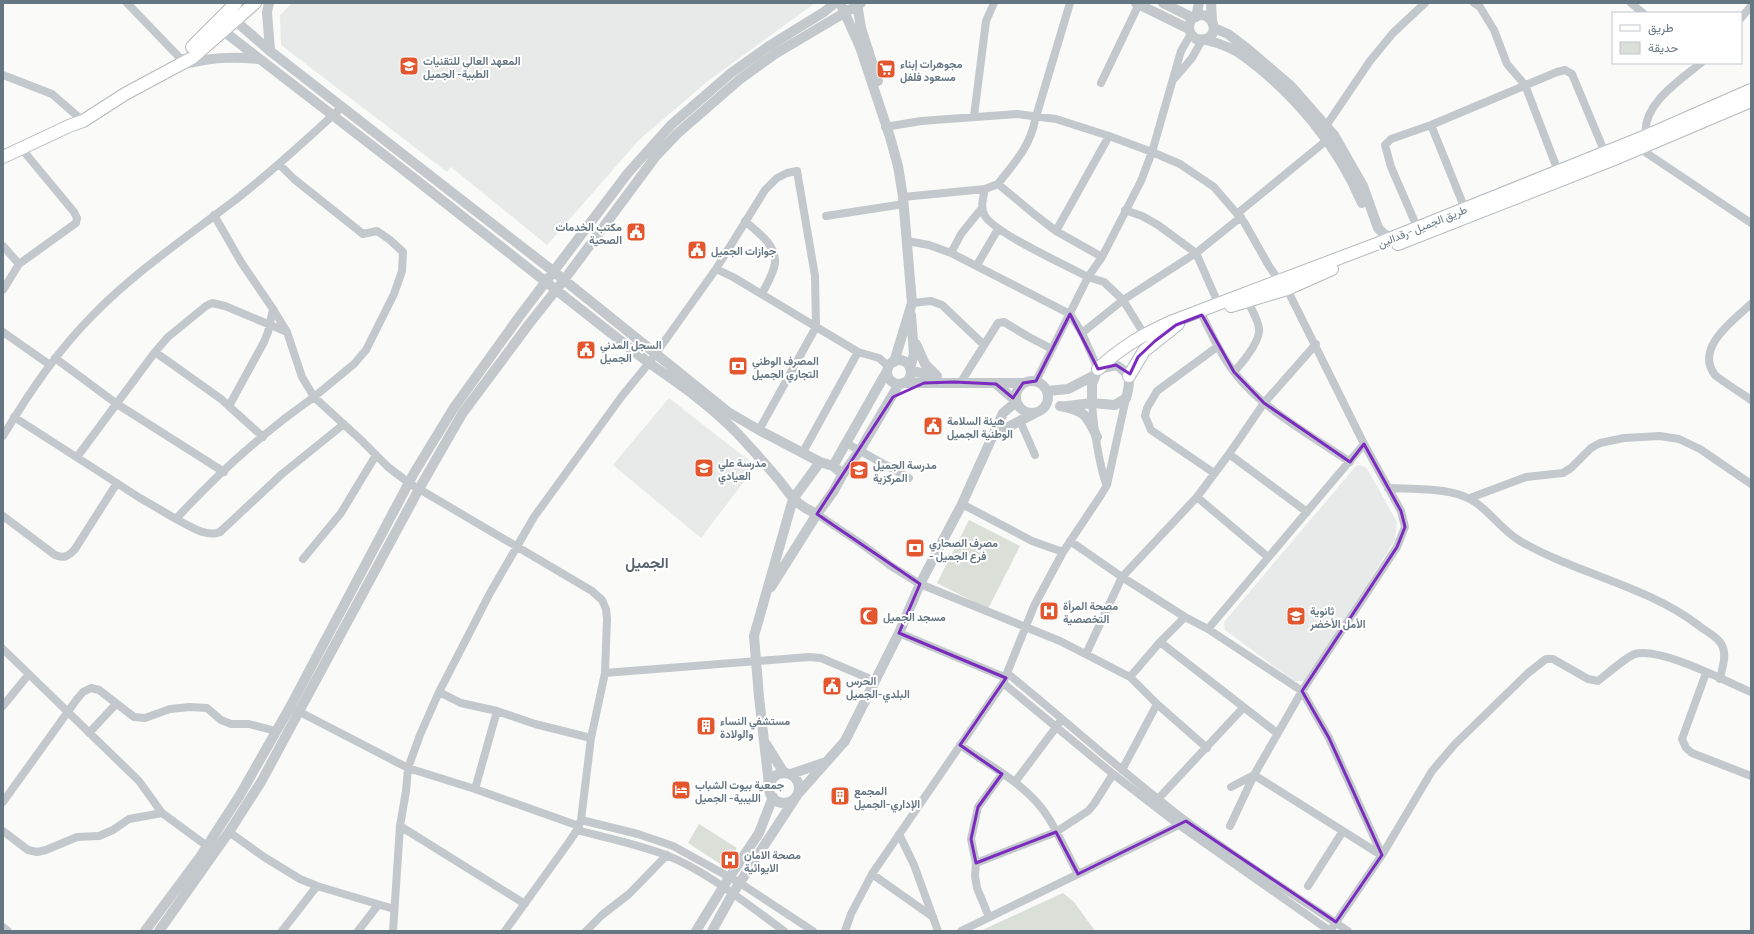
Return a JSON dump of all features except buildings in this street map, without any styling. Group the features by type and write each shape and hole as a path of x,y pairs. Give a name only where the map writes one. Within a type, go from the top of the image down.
{"main road":[{"path":"230,17 236,3"},
{"path":"3,157 83,121 125,94 162,74 184,60 230,17 255,3"},
{"name":"طريق الجميل -رقدالين","path":"1381,246 1393,238 1417,227 1605,153 1751,90"},
{"name":"طريق الجميل -رقدالين","path":"1096,372 1115,353 1144,334 1218,303 1284,286 1336,268 1381,246 1478,213 1751,101"},
{"name":"طريق الجميل -رقدالين","path":"1129,376 1138,357 1155,341 1176,325 1202,315 1248,302 1284,286"}],"street":[{"path":"128,3 184,60 221,57 238,57 259,60"},
{"path":"269,3 267,12 270,51"},
{"path":"145,931 207,846 240,795 290,707 409,483 453,409 553,271 628,173 671,125 732,72 769,46 824,12 835,3"},
{"path":"974,116 986,22 994,3"},
{"path":"826,216 903,200 985,189 998,184 1025,148 1032,134 1070,3"},
{"path":"1163,3 1194,17 1202,15 1208,17 1213,24 1249,50 1291,86 1334,135 1363,186 1378,228 1384,234 1393,238"},
{"path":"1036,382 1088,277 1102,257 1141,181 1152,152 1181,51 1190,32 1190,24 1199,3"},
{"path":"1174,79 1192,58 1204,40 1210,37 1213,24 1211,3"},
{"path":"1326,126 1370,61 1393,33 1425,3"},
{"path":"1474,3 1480,7 1494,30 1507,64 1526,84 1558,171"},
{"path":"1632,3 1642,12"},
{"path":"159,931 229,832 261,782 419,489 462,414 656,156 678,133 708,106 753,70 842,7 859,4 861,28 874,68 898,166 907,241 914,354 909,378 901,384 763,599"},
{"path":"1101,83 1137,4 1190,32 1196,39 1222,44 1244,56 1285,92 1327,140 1356,189 1381,246"},
{"path":"1742,17 1751,6"},
{"path":"842,7 860,47 888,126"},
{"path":"230,17 270,51 553,271 728,412 820,462 833,466 843,474"},
{"path":"219,28 649,363 688,390 716,412 775,474 793,499 804,508 817,514 891,566 920,584 1025,626 1086,654 1130,677 1157,704 1207,748"},
{"path":"1646,136 1645,129 1647,117 1660,98 1700,64"},
{"path":"1417,227 1391,167 1385,145 1391,139 1432,125 1526,84 1565,70 1572,74 1605,153"},
{"path":"3,75 52,94 83,121"},
{"path":"3,436 14,417 52,362 70,339 93,314 121,288 279,164 342,107"},
{"path":"888,126 974,116 1016,114 1056,119 1109,136 1180,164 1214,187 1239,215 1269,266 1284,286 1316,344 1364,444 1401,511 1405,527 1397,547 1302,691 1254,775 1230,826"},
{"path":"1432,125 1465,209"},
{"path":"1056,231 1109,136"},
{"path":"1082,333 1123,300 1196,253 1327,140"},
{"path":"3,290 18,264 76,223 77,218 74,212 21,148"},
{"path":"1639,148 1751,223"},
{"path":"176,519 224,472 263,437 292,412 314,397 354,364 366,350 394,294 402,271 403,252 390,240 377,231 363,234 294,179 279,164"},
{"path":"393,931 400,826 406,792 408,768 420,735 439,692 516,546 545,501 622,396 656,354 716,269 745,221 771,183 787,173 797,171 815,276 816,327 759,430"},
{"path":"998,184 1056,231 1102,257"},
{"path":"985,189 982,208 985,216 998,229 1088,277 1104,282 1123,300 1144,334"},
{"path":"951,253 961,234 982,208"},
{"path":"1125,210 1142,216 1158,225 1196,253 1218,303"},
{"path":"214,215 241,262 287,332 302,377 314,397 388,467 409,483 592,591 602,600 606,609 605,673 591,738 579,825 505,931"},
{"path":"745,221 771,246 774,254 775,264 762,294"},
{"path":"977,265 998,229"},
{"path":"907,241 929,245 951,253 1070,314 1082,333 1096,372 1092,384 1093,420 1106,485"},
{"path":"3,246 18,264"},
{"path":"716,269 733,277 858,352 879,358 890,366"},
{"path":"911,306 931,301 942,304 984,346"},
{"path":"1234,372 1243,362 1258,337 1260,330 1248,302"},
{"path":"77,457 155,352 175,330 206,306 212,303 226,306 287,332"},
{"path":"1751,304 1728,324 1714,341 1709,360 1715,375 1751,400"},
{"path":"833,466 890,366 911,306"},
{"path":"229,406 264,342 268,332 273,309"},
{"path":"1202,315 1217,347 1234,372 1264,403 1350,462"},
{"path":"957,382 984,346 998,323 1004,322 1052,349"},
{"path":"3,332 224,472"},
{"path":"914,336 918,352 925,364 936,375"},
{"path":"1086,654 1122,577 1197,497 1264,403 1316,344"},
{"path":"1214,473 1151,430 1145,416 1147,408 1157,391 1217,347"},
{"path":"155,352 229,406 263,437"},
{"path":"803,452 858,352"},
{"path":"890,366 904,361 911,370 936,375 957,382"},
{"path":"845,931 851,914 872,874 1005,678 1025,626 1063,552 1106,485 1129,388 1129,376 1123,369 1116,365 1096,372 1068,389 1047,391"},
{"path":"890,366 889,378 892,381 901,384 957,382 996,384 1024,383 1030,381 1041,383 1047,391 1048,399 1045,407"},
{"path":"893,397 924,383"},
{"path":"712,931 733,893 796,797 845,741 899,633 920,584 962,504 1002,413 1016,401 1017,391 1024,383"},
{"path":"996,384 1016,401 1024,411 1035,413"},
{"path":"993,435 1045,407 1092,403 1115,405 1126,398"},
{"path":"1060,406 1075,409 1086,416 1089,419 1097,437"},
{"path":"14,417 140,498 176,519 204,532 216,534 220,532 282,474 344,424"},
{"path":"1020,421 1035,455"},
{"path":"1470,498 1526,477 1563,473 1571,468 1590,448 1600,443 1624,438 1660,436 1680,439 1700,448 1751,484"},
{"path":"846,443 909,478"},
{"path":"1208,629 1364,444"},
{"path":"1229,454 1307,512"},
{"path":"302,559 341,513 376,455"},
{"path":"796,797 783,803 776,800 773,797 769,785 754,636 763,599 793,499 820,462"},
{"path":"3,516 54,555 61,558 66,557 75,549 118,483"},
{"path":"1388,488 1427,490 1461,495 1470,498 1519,541 1659,600 1682,613 1719,641 1724,649 1720,679"},
{"path":"1197,497 1268,558"},
{"path":"962,504 1032,541 1063,552"},
{"path":"1070,541 1122,577 1184,617 1208,629 1302,691 1329,738 1382,855"},
{"path":"1130,677 1184,617"},
{"path":"899,633 1005,678 1063,718 1122,770 1158,799 1219,844 1348,931"},
{"path":"1160,642 1277,733"},
{"path":"3,649 139,781 162,813 207,846"},
{"path":"1005,678 1057,726 1113,774 1179,825 1330,931 1382,855 1432,771 1456,744 1517,683 1546,659 1554,659 1588,679 1598,681 1634,654 1647,652 1667,657 1751,692"},
{"path":"605,673 756,660 821,658 875,681"},
{"path":"1706,673 1682,739 1692,753 1751,776"},
{"path":"3,706 29,674"},
{"path":"3,802 67,711 83,692 92,688 99,690 134,717 145,718 170,709 190,707 207,708 221,720 231,724 249,724 276,731"},
{"path":"439,692 461,703 497,711 535,724 591,738"},
{"path":"89,733 116,704"},
{"path":"1122,770 1157,704"},
{"path":"290,707 408,768 475,789 667,855 733,893 784,931"},
{"path":"1158,799 1243,708"},
{"path":"475,789 497,711"},
{"path":"1015,782 1063,718"},
{"path":"764,741 787,773 795,777 799,785 796,797"},
{"path":"960,745 1015,782 1047,816 1078,874"},
{"path":"769,785 773,778 827,762"},
{"path":"990,917 977,888 975,876 976,863 971,839 978,807 1002,774"},
{"path":"976,863 1056,832 1088,811 1113,774"},
{"path":"1254,775 1382,855"},
{"path":"1231,787 1254,775"},
{"path":"696,931 759,832 773,797"},
{"path":"3,831 28,850 37,852 46,850 76,837 99,836 113,830 129,819 162,813"},
{"path":"579,825 638,834 673,846 712,866 813,931"},
{"path":"961,931 1179,825"},
{"path":"400,826 525,904"},
{"path":"1308,886 1343,831"},
{"path":"229,832 285,870 316,886 394,909"},
{"path":"899,834 914,865 938,931"},
{"path":"586,931 602,915 629,894 667,855"},
{"path":"872,874 933,917"},
{"path":"282,931 316,886"},
{"path":"358,931 378,905"},
{"path":"3,927 8,931"}],"highlighted area":[{"path":"1070,314 1098,369 1116,365 1130,374 1138,357 1155,341 1176,325 1202,315 1234,372 1264,403 1350,462 1364,444 1401,511 1405,527 1397,547 1302,691 1329,738 1382,855 1336,922 1186,821 1078,874 1056,832 976,863 971,839 978,807 1002,774 960,745 1006,678 899,633 920,584 817,514 893,397 924,383 954,382 996,384 1013,398 1023,383 1036,381"}],"shaded area":[{"path":"292,3 815,3 708,81 639,140 547,245 451,167 447,172 281,45 280,15"},
{"path":"669,398 756,466 701,538 613,465"},
{"path":"1359,465 1366,467 1397,522 1395,540 1306,681 1294,681 1225,630 1224,622 1355,467"}],"green space":[{"path":"969,520 1020,546 988,609 937,583"},
{"path":"699,824 737,848 725,867 688,843"},
{"path":"1063,893 1074,902 1095,931 980,931"}],"place":[{"name":"المعهد العالي للتقنيات الطبية- الجميل","path":"409,66"},
{"name":"مجوهرات إبناء مسعود فلفل","path":"886,69"},
{"name":"مكتب الخدمات الصحية","path":"636,232"},
{"name":"جوازات الجميل","path":"697,250"},
{"name":"السجل المدني الجميل","path":"586,350"},
{"name":"المصرف الوطني التجاري الجميل","path":"738,366"},
{"name":"هيئة السلامة الوطنية الجميل","path":"933,426"},
{"name":"مدرسة علي العيادي","path":"704,468"},
{"name":"مدرسة الجميل المركزية","path":"859,470"},
{"name":"مصرف الصحاري - فرع الجميل","path":"915,548"},
{"name":"مصحة المرأة التخصصية","path":"1049,611"},
{"name":"مسجد الجميل","path":"869,616"},
{"name":"ثانوية الأمل الأخضر","path":"1296,616"},
{"name":"الحرس البلدي-الجميل","path":"832,686"},
{"name":"مستشفي النساء والولادة","path":"706,726"},
{"name":"جمعية بيوت الشباب الليبية- الجميل","path":"681,790"},
{"name":"المجمع الإداري-الجميل","path":"840,796"},
{"name":"مصحة الامان الايوائية","path":"730,860"}],"district":[{"name":"الجميل","path":"647,562"}]}
